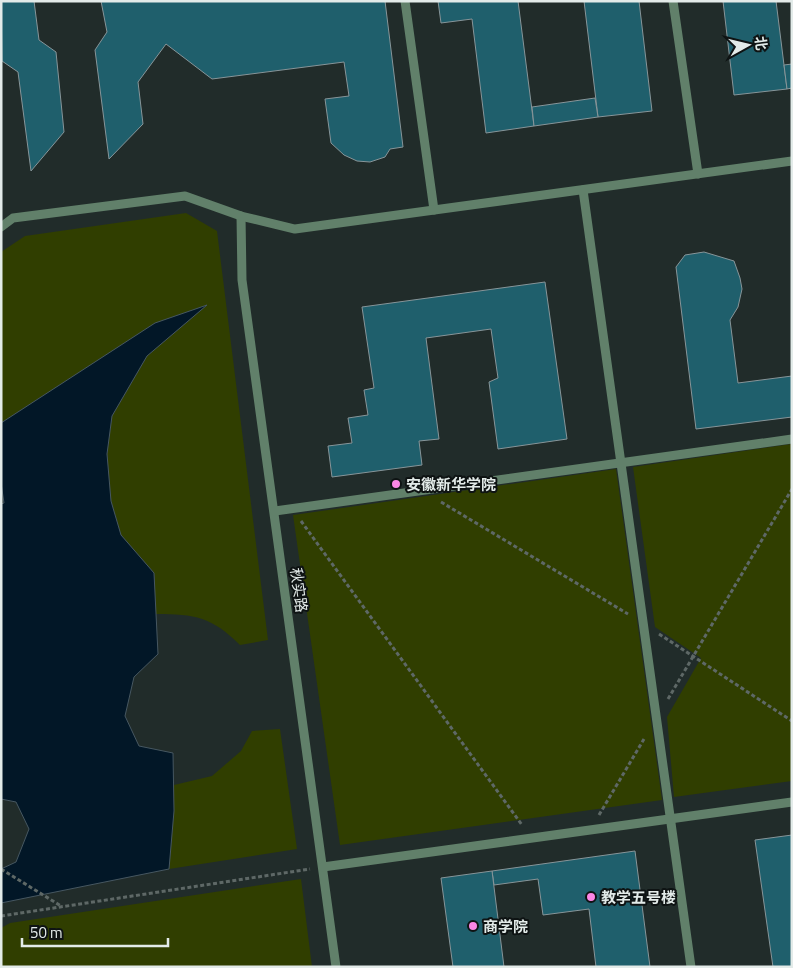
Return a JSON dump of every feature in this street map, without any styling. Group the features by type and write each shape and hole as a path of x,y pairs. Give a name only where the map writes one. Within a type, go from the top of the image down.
{"lane":[{"path":"405,1 434,210"},
{"path":"673,1 698,174"},
{"path":"1,227 13,218 185,196 241,216 295,228 792,161"},
{"path":"583,190 692,967"},
{"name":"秋实路","path":"241,216 242,280 324,867 336,967"},
{"path":"275,511 792,439"},
{"path":"324,867 792,802"}],"path":[{"path":"590,830 792,489"},
{"path":"422,491 643,623 792,722"},
{"path":"292,509 531,838"},
{"path":"1,916 324,867"},
{"path":"1,869 61,906"}],"green space":[{"path":"186,213 217,231 268,640 240,645 221,628 202,619 192,616 156,614 154,573 121,535 111,501 107,454 112,416 147,356 175,332 69,379 1,423 1,252 25,236"},
{"path":"792,444 792,781 674,797 667,717 701,658 655,627 633,467"},
{"path":"616,469 662,800 340,845 293,515"},
{"path":"280,729 297,849 169,869 174,811 174,785 212,776 241,751 252,731"},
{"path":"301,879 312,967 1,967 1,928 10,923"}],"water":[{"path":"207,305 147,356 112,416 107,454 111,501 121,535 154,573 158,654 134,677 125,716 139,746 173,753 174,811 169,869 1,903 1,869 16,862 29,829 16,802 1,799 1,504 4,503 1,483 1,423 155,323"}],"building":[{"path":"1,1 34,1 39,40 56,52 64,132 31,171 18,72 2,61"},
{"path":"101,1 385,1 403,147 390,149 385,157 370,162 357,161 344,155 331,143 325,99 349,96 344,62 212,79 166,44 138,82 143,124 109,159 95,50 107,32"},
{"path":"438,1 518,1 534,126 486,133 472,19 441,23"},
{"path":"584,1 639,1 652,111 598,117"},
{"path":"723,1 776,1 787,89 734,95"},
{"path":"792,64 792,88 787,89 784,65"},
{"path":"595,98 598,117 534,126 532,107"},
{"path":"704,252 734,261 740,278 742,289 738,307 730,320 738,383 792,376 792,417 696,429 676,267 685,255"},
{"path":"545,282 567,439 498,449 489,382 498,378 491,329 426,338 439,439 419,441 422,465 332,477 328,446 352,443 348,418 368,415 364,390 374,388 362,307"},
{"path":"792,835 792,967 773,967 755,840"},
{"name":"教学五号楼","path":"635,851 650,967 596,967 589,909 543,915 538,879 494,885 492,871"},
{"name":"商学院","path":"492,871 504,967 453,967 441,878"}],"place":[{"name":"安徽新华学院","path":"396,484"},
{"name":"教学五号楼","path":"591,897"},
{"name":"商学院","path":"473,926"}]}
